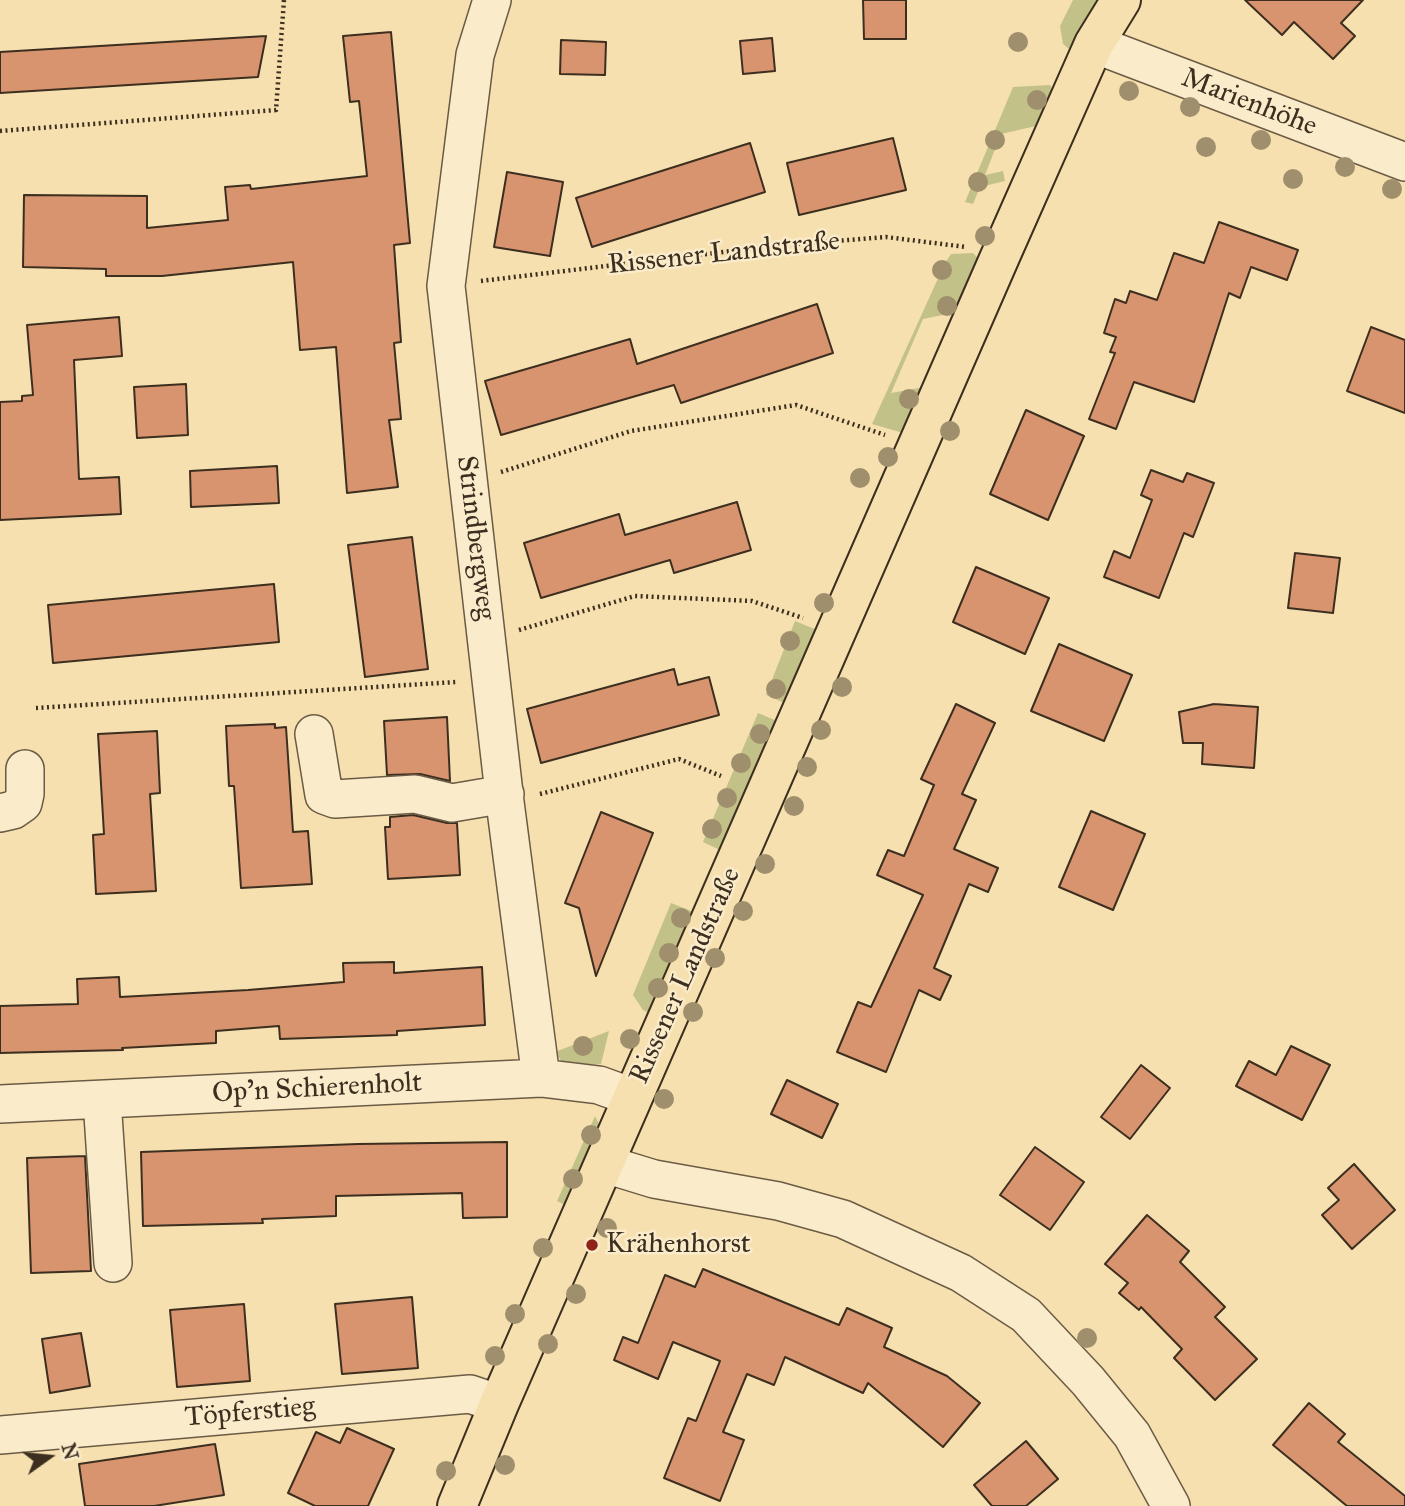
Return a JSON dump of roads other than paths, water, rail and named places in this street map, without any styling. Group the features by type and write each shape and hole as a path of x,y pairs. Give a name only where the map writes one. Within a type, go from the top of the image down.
{"main road":[{"name":"Rissener Landstraße","path":"457,1506 632,1097 1002,252 1094,44 1121,0"}],"street":[{"name":"Strindbergweg","path":"492,0 475,55 446,286 467,483 541,1078"},
{"name":"Marienhöhe","path":"1094,44 1405,162"},
{"path":"314,734 324,796 335,799 415,794 452,803 505,798"},
{"path":"0,813 13,810 23,803 26,794 25,769"},
{"name":"Op'n Schierenholt","path":"0,1104 541,1078 600,1085 632,1097"},
{"path":"102,1100 113,1263"},
{"path":"605,1164 654,1179 778,1201 843,1219 961,1273 1026,1315 1088,1381 1132,1436 1171,1506"},
{"name":"Töpferstieg","path":"0,1435 470,1394 499,1404"}],"place":[{"name":"Krähenhorst","path":"592,1245"}]}
